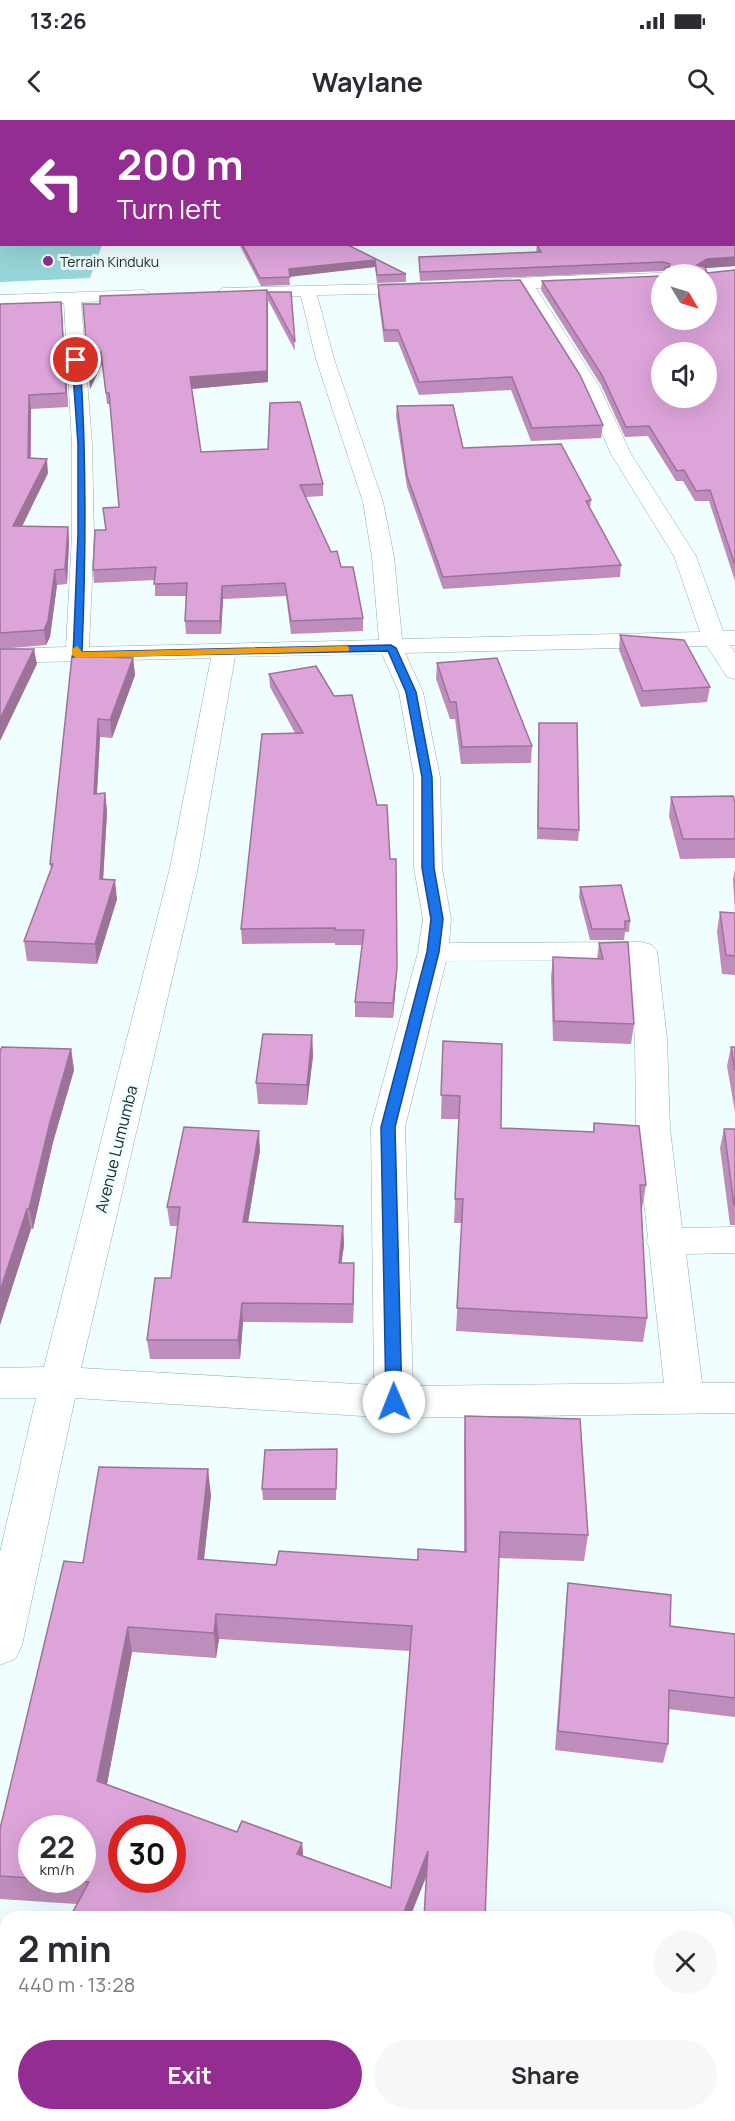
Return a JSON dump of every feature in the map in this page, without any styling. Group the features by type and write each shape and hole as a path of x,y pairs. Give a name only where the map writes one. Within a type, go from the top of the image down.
{"street":[{"path":"202,293 651,278"},
{"path":"524,282 540,303 590,386 621,454 685,556 725,638 735,672"},
{"path":"308,291 325,359 373,502 383,557 391,648 411,692 427,777 428,868 437,919 433,952 388,1127 394,1402"},
{"path":"0,300 155,295"},
{"path":"72,297 82,444 83,534 76,655"},
{"path":"0,657 725,638"},
{"name":"Avenue Lumumba","path":"0,1645 59,1382 184,868 224,651"},
{"path":"433,952 642,951 651,1039 653,1129 664,1241 686,1400"},
{"path":"664,1241 735,1240"},
{"path":"0,1383 59,1382 394,1402 735,1398"}],"shaded area":[{"name":"Terrain Kinduku","path":"0,246 102,246 90,278 0,282"}],"building":[{"path":"243,246 350,246 406,274 377,275 375,260 289,269 290,277 260,278"},
{"path":"538,246 735,246 735,257 707,259 699,264 663,262 420,272 419,257 541,252"},
{"path":"735,270 735,565 710,490 696,491 684,470 677,471 649,426 626,427 602,375 542,281 651,276 651,330 717,330 717,272"},
{"path":"520,280 580,375 603,425 532,428 512,377 419,382 398,330 384,330 378,285"},
{"path":"267,290 267,371 190,377 201,452 268,449 270,403 300,402 323,484 300,485 331,552 337,551 341,567 353,567 363,618 291,621 285,583 222,586 220,621 185,621 187,583 154,584 156,567 93,570 95,530 106,530 103,508 119,507 109,393 106,393 101,353 89,377 83,304 100,304 100,296"},
{"path":"268,292 291,292 295,342"},
{"path":"61,302 66,393 29,395 28,458 47,459 13,526 68,527 65,569 55,570 48,621 44,630 0,633 0,304"},
{"path":"453,405 463,448 561,444 591,500 586,501 621,565 443,577 407,476 397,406"},
{"path":"620,635 684,640 710,687 643,691"},
{"path":"0,649 34,649 0,719"},
{"path":"72,656 133,658 110,720 98,719 94,794 105,793 100,879 115,880 95,944 24,941 53,864 50,864"},
{"path":"497,658 532,746 462,747 456,702 450,702 437,663"},
{"path":"316,666 334,696 352,695 377,805 387,805 390,859 396,859 397,968 393,1003 355,1002 364,930 241,929 262,734 303,733 269,674"},
{"path":"539,723 577,723 579,830 538,828"},
{"path":"733,796 735,839 683,839 671,797"},
{"path":"621,885 630,921 625,921 625,929 592,929 580,887"},
{"path":"720,912 735,913 735,956 726,955"},
{"path":"628,942 634,1024 554,1021 553,957 603,959 599,943"},
{"path":"263,1034 312,1035 307,1085 256,1083"},
{"path":"443,1041 502,1044 501,1128 594,1132 594,1123 639,1126 646,1185 640,1185 647,1318 457,1308 463,1199 455,1199 460,1096 441,1095"},
{"path":"2,1047 71,1049 29,1209 27,1209 0,1291 0,1051"},
{"path":"731,1047 735,1047 735,1071"},
{"path":"184,1127 259,1131 243,1222 343,1226 339,1263 354,1263 353,1304 242,1303 238,1340 147,1340 155,1278 171,1278 180,1207 167,1207"},
{"path":"724,1129 735,1129 735,1205 734,1205"},
{"path":"465,1416 580,1419 588,1535 500,1532 485,1911 424,1911 428,1851 404,1911 73,1911 83,1893 96,1893 96,1815 18,1815 18,1877 0,1876 0,1829 64,1561 83,1563 99,1467 208,1469 198,1559 276,1565 279,1551 418,1560 418,1549 466,1552","holes":["216,1614 412,1626 391,1888 297,1854 302,1843 242,1821 237,1832 97,1781 128,1627 214,1633"]},
{"path":"337,1449 336,1489 262,1489 265,1450"},
{"path":"568,1583 671,1595 670,1626 735,1634 735,1698 669,1690 668,1744 558,1731"}],"slow traffic":[{"path":"77,649 76,655 346,649"}],"place":[{"name":"Terrain Kinduku","path":"48,261"}],"route":[{"path":"76,360 82,444 83,534 76,655 391,648 411,692 427,777 428,868 437,919 433,952 388,1127 394,1402"}]}
